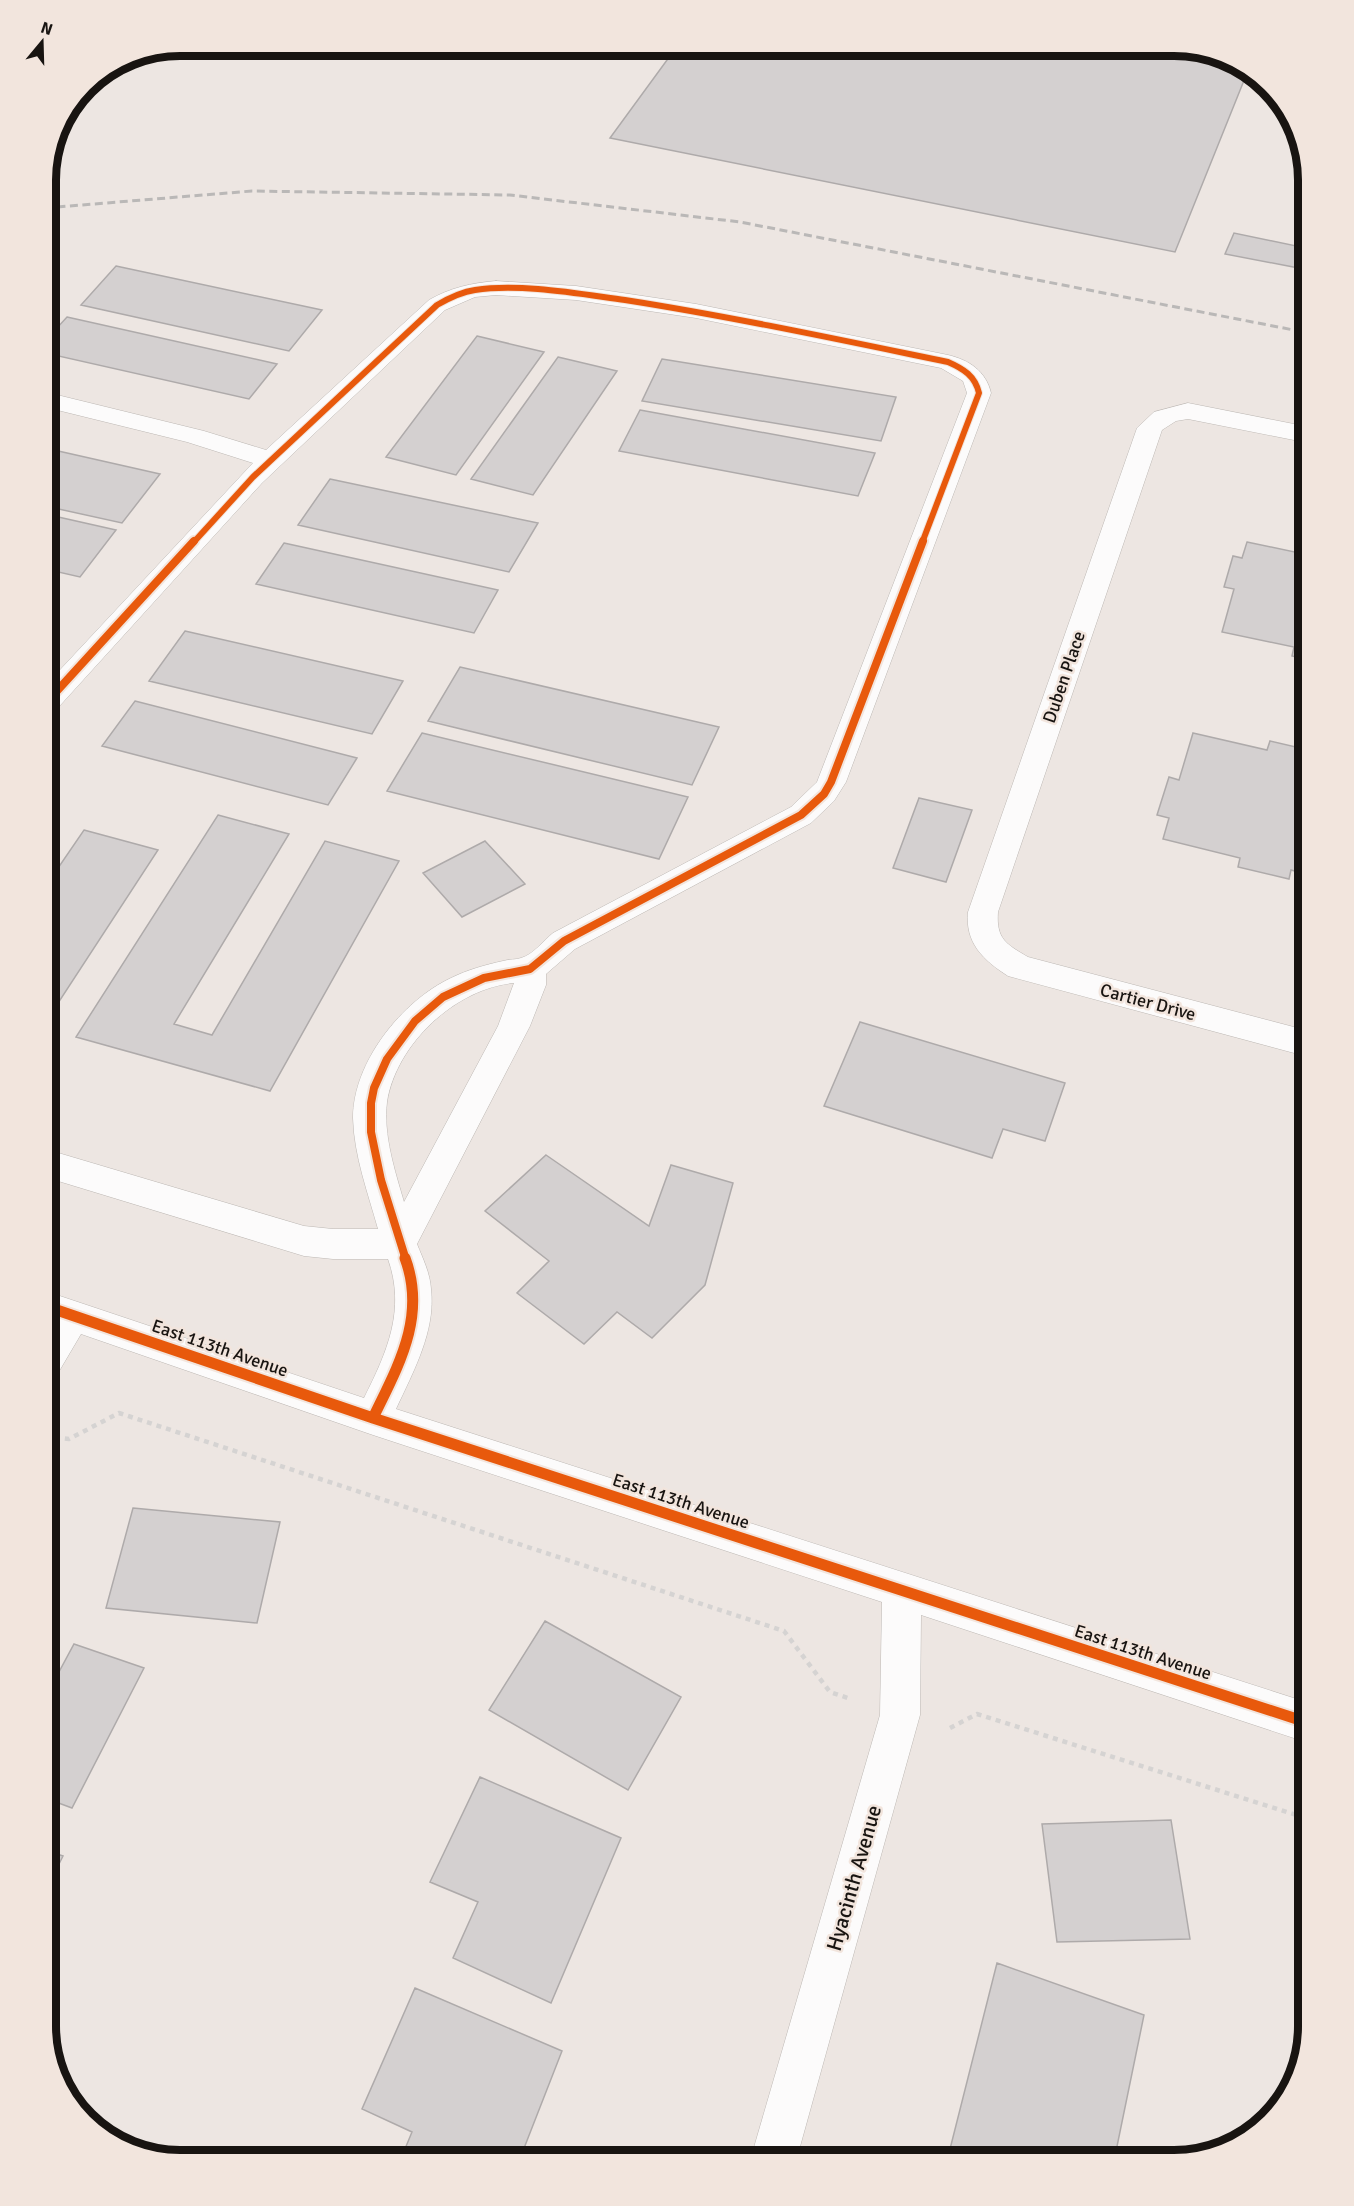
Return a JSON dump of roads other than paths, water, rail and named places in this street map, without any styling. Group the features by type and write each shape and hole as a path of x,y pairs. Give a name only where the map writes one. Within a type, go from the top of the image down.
{"street":[{"path":"56,692 270,460 436,305 453,296 485,289 518,288 576,293 696,310 948,362 972,375 978,384 979,393 975,404 831,782 824,794 801,815 564,941 531,969 477,980 450,993 426,1010 394,1047 373,1092 370,1115 371,1135 400,1244 409,1269 414,1296 412,1326 401,1358 373,1418"},
{"path":"56,402 195,436 270,460"},
{"name":"Duben Place","path":"992,949 984,939 981,926 983,912 1150,428 1158,419 1171,413 1188,411 1298,433"},
{"name":"Cartier Drive","path":"992,949 1019,967 1038,973 1298,1041"},
{"path":"400,1244 514,1026 530,985 531,969"},
{"path":"56,1166 304,1241 333,1244 400,1244"},
{"name":"East 113th Avenue","path":"59,1310 373,1418 1298,1719"},
{"name":"Hyacinth Avenue","path":"776,2151 900,1715 902,1590"}],"railway":[{"path":"56,207 252,191 510,195 740,222 1298,331"}]}
